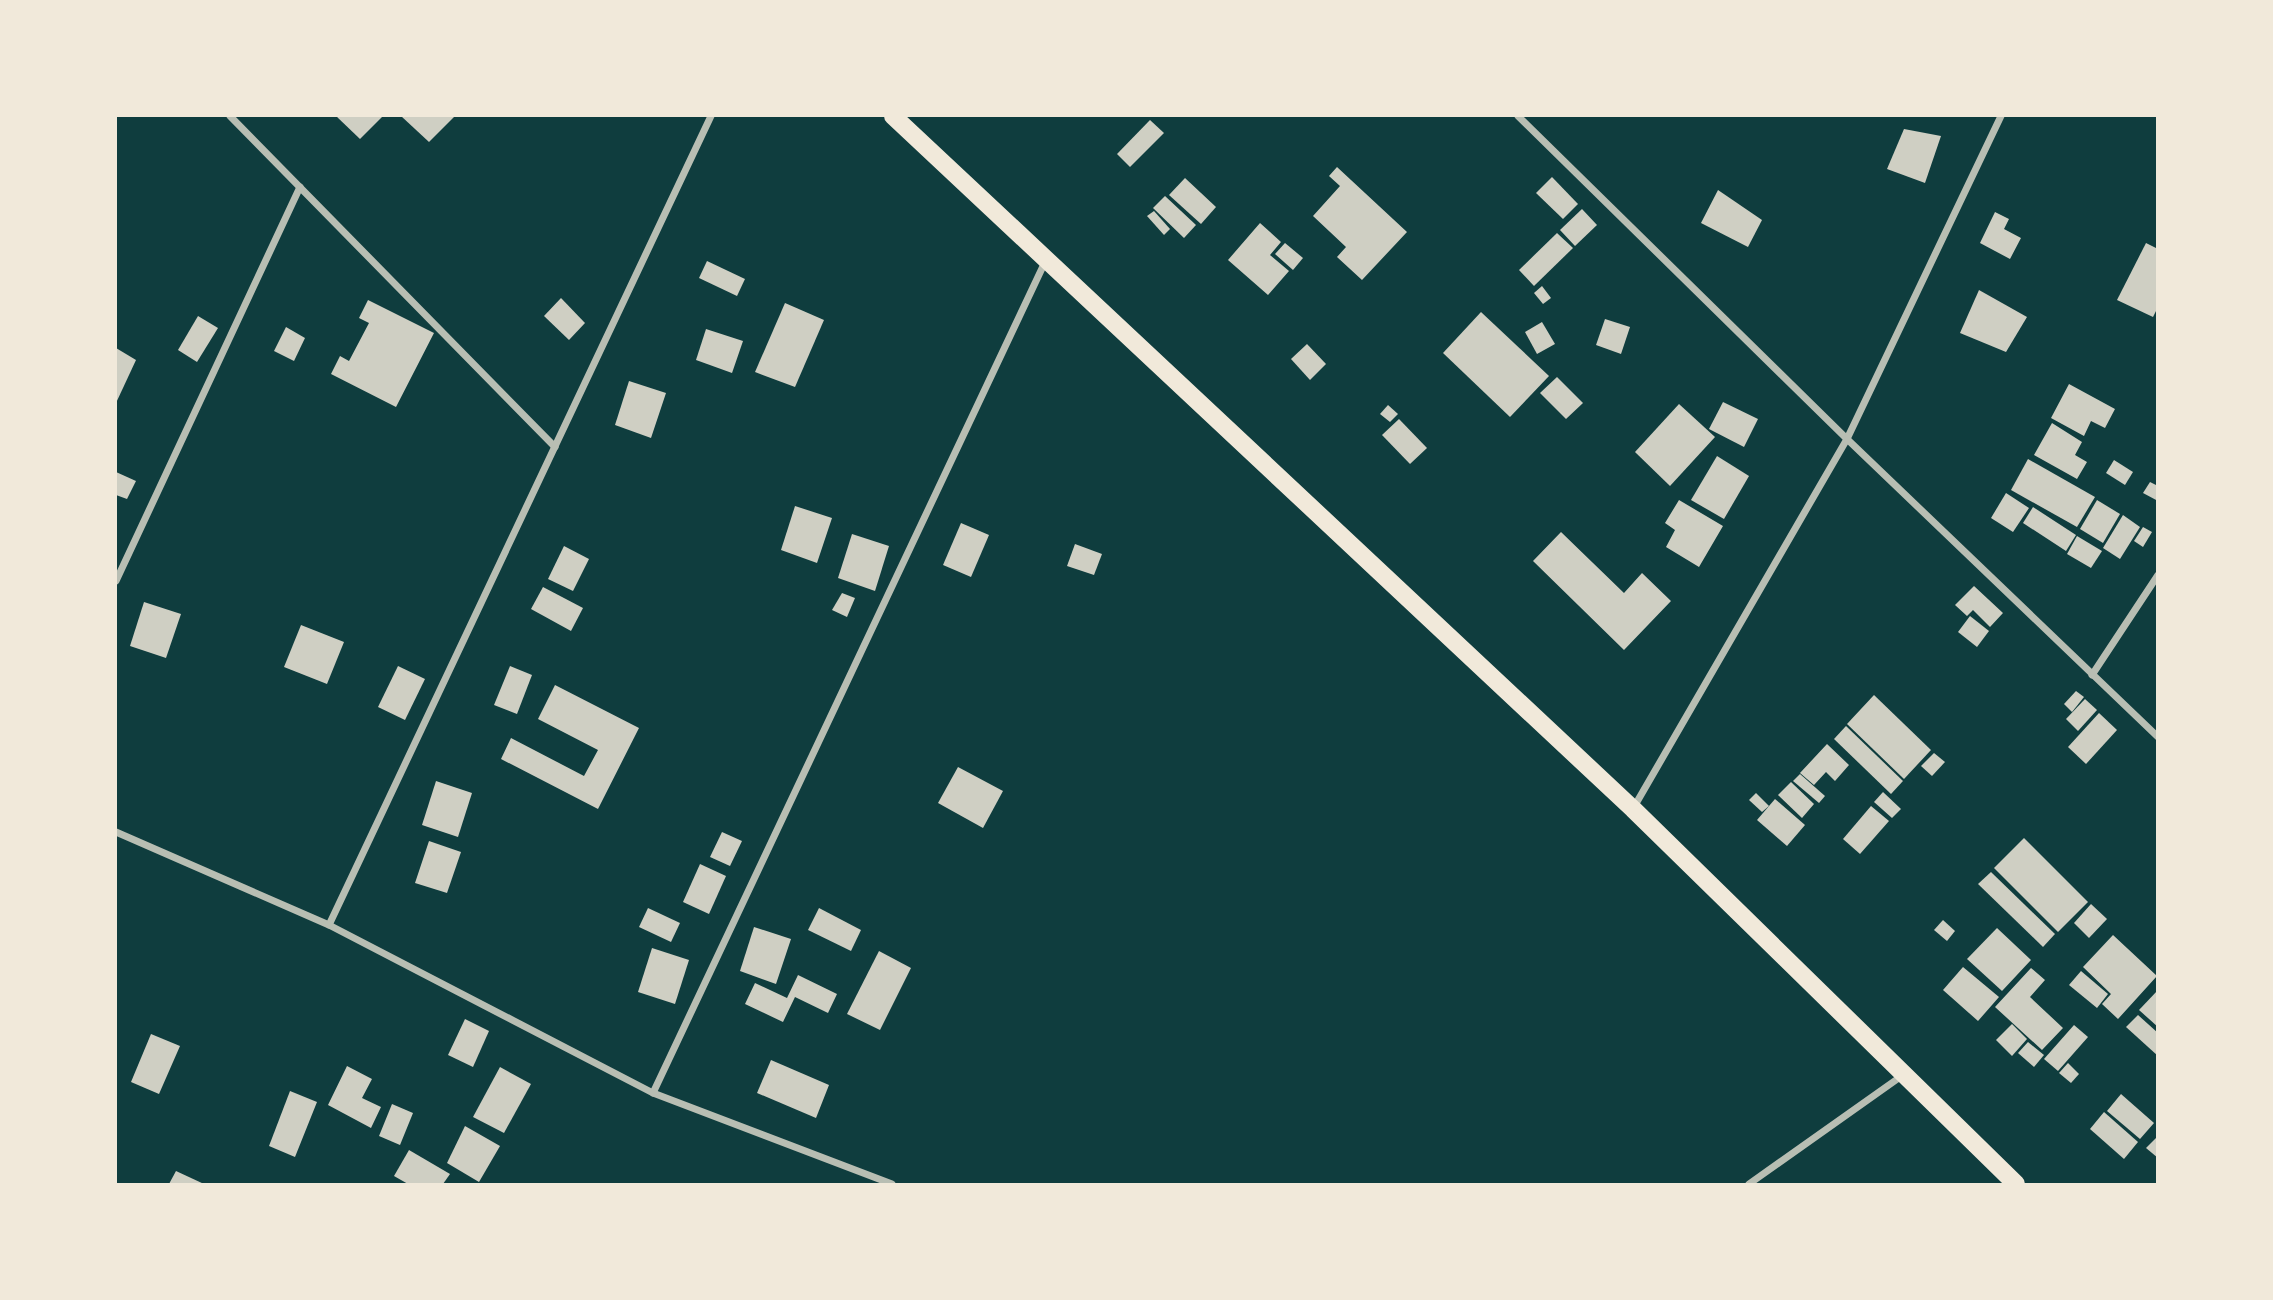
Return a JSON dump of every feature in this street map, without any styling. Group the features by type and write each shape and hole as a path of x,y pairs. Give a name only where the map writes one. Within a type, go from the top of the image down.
{"main road":[{"path":"893,116 1633,809 2016,1185"}],"street":[{"path":"230,116 555,447"},
{"path":"329,925 711,116"},
{"path":"1518,116 1847,439 2158,737"},
{"path":"1633,809 1847,439 2001,116"},
{"path":"116,581 300,187"},
{"path":"653,1093 1046,260"},
{"path":"2092,675 2158,575"},
{"path":"116,832 329,925 653,1093 892,1185"},
{"path":"1749,1185 1904,1075"}],"building":[{"path":"336,116 383,116 360,139"},
{"path":"401,116 455,116 429,142"},
{"path":"1150,120 1164,133 1130,167 1117,154"},
{"path":"1904,129 1941,136 1925,183 1887,169"},
{"path":"1337,167 1407,232 1362,280 1337,257 1346,247 1313,216 1340,186 1329,176"},
{"path":"1552,177 1578,204 1563,219 1536,193"},
{"path":"1185,178 1216,207 1201,224 1169,195"},
{"path":"1718,190 1762,220 1748,247 1701,223"},
{"path":"1165,196 1196,225 1184,238 1153,208"},
{"path":"1582,209 1597,225 1575,246 1560,230"},
{"path":"1154,211 1170,229 1164,235 1147,216"},
{"path":"1995,212 2009,219 2004,229 2021,238 2010,259 1980,243"},
{"path":"1260,223 1281,242 1270,255 1289,271 1268,295 1228,260"},
{"path":"1557,233 1573,248 1534,286 1519,270"},
{"path":"1285,243 1303,258 1293,270 1275,254"},
{"path":"2146,243 2158,249 2158,307 2153,317 2117,300"},
{"path":"707,261 745,279 737,296 699,278"},
{"path":"1542,286 1551,298 1543,304 1534,293"},
{"path":"1979,290 2027,317 2006,352 1960,333"},
{"path":"561,298 585,323 569,340 544,316"},
{"path":"368,300 434,333 396,407 331,374 340,356 349,361 369,323 359,318"},
{"path":"785,303 824,320 795,387 755,372"},
{"path":"1481,312 1549,376 1510,417 1443,353"},
{"path":"198,316 218,328 197,362 178,350"},
{"path":"1605,319 1630,327 1621,354 1596,345"},
{"path":"1542,322 1555,344 1537,354 1525,332"},
{"path":"286,327 305,338 294,361 274,351"},
{"path":"706,329 743,341 732,373 696,360"},
{"path":"1307,344 1326,364 1310,380 1291,359"},
{"path":"116,348 136,360 116,403"},
{"path":"1557,377 1583,403 1566,419 1540,393"},
{"path":"629,381 666,393 651,438 615,425"},
{"path":"2069,384 2115,409 2105,428 2091,421 2084,436 2051,418"},
{"path":"1723,402 1758,419 1744,447 1709,429"},
{"path":"1679,404 1715,437 1670,486 1635,452"},
{"path":"1388,405 1398,414 1390,422 1380,414"},
{"path":"1399,419 1427,448 1410,464 1382,435"},
{"path":"2052,423 2082,442 2075,455 2087,462 2077,479 2034,455"},
{"path":"1717,456 1749,476 1724,519 1691,500"},
{"path":"2028,459 2095,497 2077,527 2011,490"},
{"path":"2114,460 2133,472 2125,485 2106,473"},
{"path":"116,472 136,481 127,499 116,495"},
{"path":"2150,482 2158,486 2158,501 2143,493"},
{"path":"2006,493 2029,508 2013,532 1991,518"},
{"path":"1679,500 1723,526 1699,567 1666,547 1675,530 1665,523"},
{"path":"2097,500 2120,514 2103,543 2080,529"},
{"path":"795,506 832,518 817,563 781,550"},
{"path":"2033,507 2076,535 2066,551 2023,523"},
{"path":"2123,515 2140,527 2120,559 2103,548"},
{"path":"961,523 989,535 971,577 943,565"},
{"path":"2143,527 2152,532 2143,547 2134,541"},
{"path":"1561,532 1624,593 1642,573 1671,601 1624,650 1533,561"},
{"path":"852,534 889,546 875,591 838,578"},
{"path":"2077,536 2102,551 2091,568 2067,554"},
{"path":"1075,544 1102,554 1094,575 1067,566"},
{"path":"564,546 589,559 573,591 548,579"},
{"path":"1974,586 2003,613 1990,627 1973,610 1967,616 1955,605"},
{"path":"543,587 583,608 571,631 531,609"},
{"path":"842,593 855,598 847,617 832,610"},
{"path":"144,602 181,614 166,658 130,646"},
{"path":"1970,616 1989,631 1977,647 1958,632"},
{"path":"301,625 344,642 327,684 284,667"},
{"path":"398,666 425,679 405,720 378,707"},
{"path":"510,666 532,675 517,714 494,705"},
{"path":"555,685 639,728 598,809 501,759 511,738 584,776 598,750 538,719"},
{"path":"2076,691 2084,697 2072,712 2064,704"},
{"path":"1874,695 1931,750 1904,779 1847,724"},
{"path":"2085,699 2097,710 2078,731 2066,719"},
{"path":"2099,713 2117,730 2086,764 2068,747"},
{"path":"1846,726 1903,781 1891,794 1834,739"},
{"path":"1827,744 1849,765 1835,781 1826,772 1814,785 1800,773"},
{"path":"1934,753 1945,762 1932,776 1921,766"},
{"path":"958,767 1003,791 983,828 938,803"},
{"path":"1800,774 1825,796 1819,803 1793,781"},
{"path":"436,781 472,793 458,837 422,825"},
{"path":"1791,782 1814,804 1802,818 1778,795"},
{"path":"1883,792 1901,809 1892,818 1874,802"},
{"path":"1756,793 1769,806 1762,812 1749,800"},
{"path":"1775,799 1805,825 1787,846 1757,820"},
{"path":"1871,806 1889,821 1860,854 1843,839"},
{"path":"722,832 742,841 730,866 710,857"},
{"path":"2024,838 2088,902 2058,932 1994,868"},
{"path":"429,841 461,852 447,893 415,883"},
{"path":"700,864 726,876 709,914 683,902"},
{"path":"1991,872 2055,934 2043,947 1978,884"},
{"path":"2091,904 2107,919 2089,938 2074,923"},
{"path":"648,908 680,923 671,942 639,927"},
{"path":"819,908 861,930 851,951 808,930"},
{"path":"1943,920 1955,931 1947,941 1934,930"},
{"path":"754,927 791,939 776,984 740,971"},
{"path":"1997,928 2031,960 2002,991 1967,959"},
{"path":"2113,935 2157,976 2118,1019 2102,1004 2111,994 2083,967"},
{"path":"652,948 689,960 675,1004 638,992"},
{"path":"879,951 911,968 880,1030 847,1014"},
{"path":"1963,967 1999,997 1978,1021 1943,990"},
{"path":"2031,968 2045,980 2030,997 2063,1028 2042,1050 1995,1007"},
{"path":"2081,971 2108,994 2097,1008 2069,985"},
{"path":"798,975 837,994 828,1013 795,997 783,1022 745,1004 755,983 787,998"},
{"path":"2158,990 2158,1027 2139,1010"},
{"path":"2138,1015 2158,1033 2158,1056 2126,1027"},
{"path":"465,1019 489,1031 473,1067 448,1055"},
{"path":"2012,1024 2027,1039 2012,1056 1996,1040"},
{"path":"2074,1025 2088,1037 2058,1071 2044,1059"},
{"path":"151,1034 180,1046 159,1094 131,1082"},
{"path":"2028,1042 2044,1055 2034,1067 2018,1053"},
{"path":"771,1060 829,1085 816,1118 757,1093"},
{"path":"2068,1063 2079,1074 2071,1083 2059,1073"},
{"path":"347,1066 372,1079 362,1098 381,1107 371,1128 328,1105"},
{"path":"500,1067 531,1084 504,1133 473,1117"},
{"path":"290,1091 317,1102 295,1157 269,1146"},
{"path":"2121,1094 2154,1123 2140,1139 2107,1111"},
{"path":"392,1104 413,1113 400,1145 379,1136"},
{"path":"2104,1112 2138,1142 2124,1159 2090,1129"},
{"path":"465,1126 500,1146 479,1182 447,1163"},
{"path":"2158,1136 2158,1158 2146,1148"},
{"path":"409,1150 450,1174 443,1184 408,1184 394,1176"},
{"path":"176,1171 204,1184 169,1184"}]}
